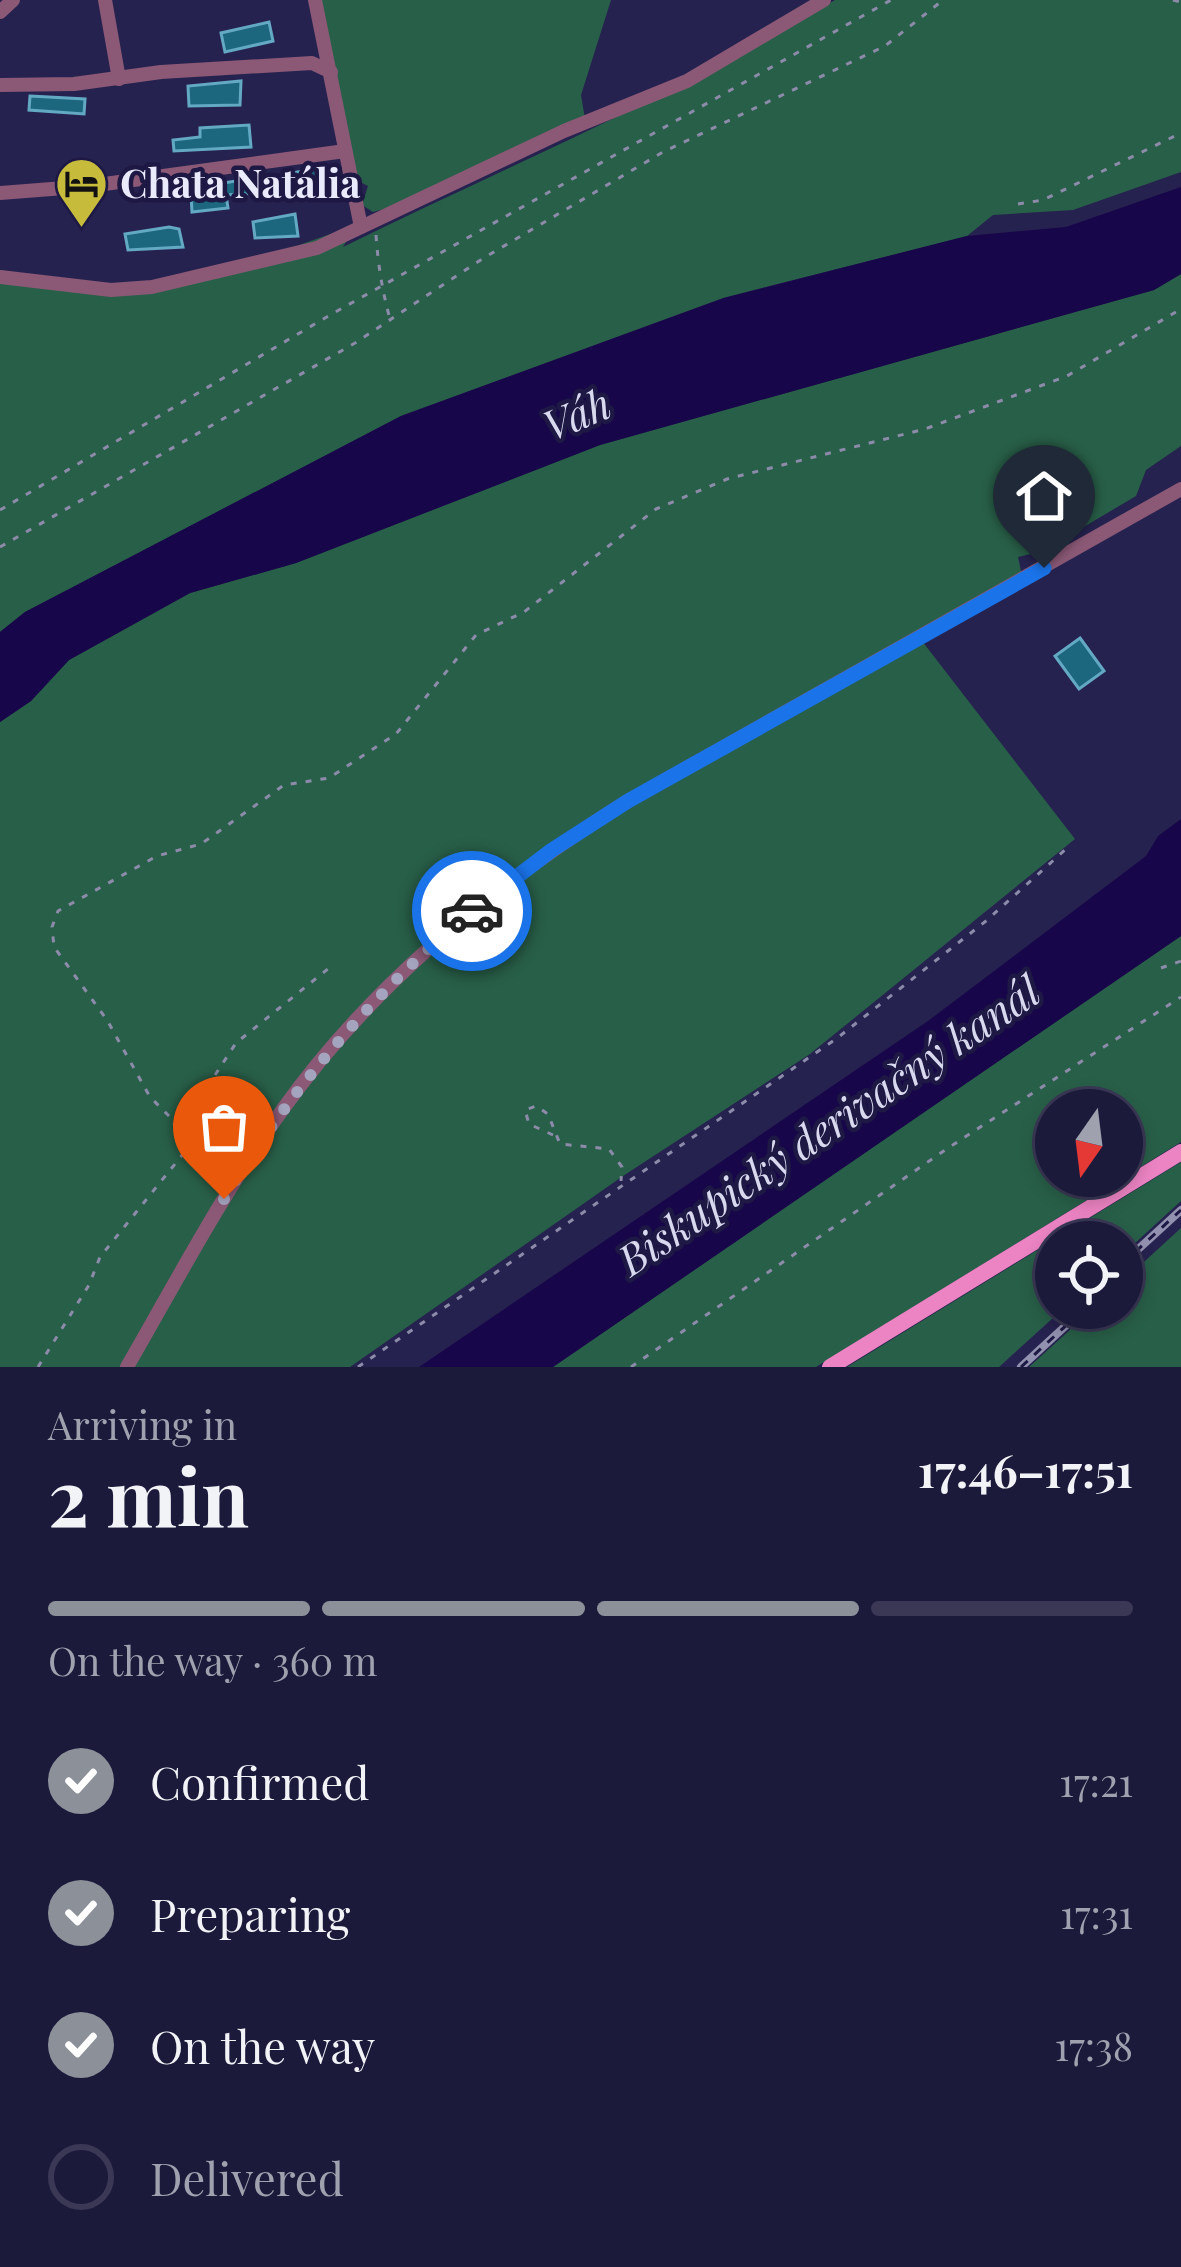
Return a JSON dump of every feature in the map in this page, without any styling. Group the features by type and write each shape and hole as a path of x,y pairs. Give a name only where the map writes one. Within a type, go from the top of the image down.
{"main road":[{"path":"830,1367 1181,1152"}],"street":[{"path":"0,12 13,0"},
{"path":"106,0 119,79"},
{"path":"316,0 345,151 367,224"},
{"path":"0,277 111,290 169,285 316,248 564,130 687,81 824,0"},
{"path":"312,63 326,48"},
{"path":"0,85 312,63 331,72"},
{"path":"0,193 345,151"},
{"path":"127,1367 234,1183 286,1104 388,987 477,906 628,801 1181,489"}],"path":[{"path":"0,510 380,287 891,0"},
{"path":"0,548 663,152 885,46 943,0"},
{"path":"1173,0 1181,2"},
{"path":"1018,204 1042,200 1181,133"},
{"path":"367,224 382,266 380,287 390,319"},
{"path":"38,1367 89,1285 100,1257 183,1154 173,1120 150,1097 107,1020 54,947 52,927 58,911 157,856 201,844 284,785 329,778 396,734 476,634 524,612 656,509 727,478 925,428 1067,376 1181,309"},
{"path":"358,1367 836,1039 986,920 1066,849"},
{"path":"1161,968 1181,961"},
{"path":"173,1120 202,1095 236,1043 334,964"},
{"path":"631,1367 948,1148 1181,997"},
{"path":"554,1135 529,1124 525,1111 536,1106 548,1114 560,1144 609,1149 622,1167 621,1183"}],"green space":[{"path":"320,0 611,0 581,95 585,119 399,205 373,212 362,205 368,186 356,180"},
{"path":"835,0 1181,0 1181,172 1073,210 993,215 967,236 723,298 401,416 25,612 0,632 0,270 99,284 158,283 234,266 356,225 343,247 654,99"},
{"path":"1181,274 1181,446 1146,470 1136,496 1043,551 1018,557 1024,585 922,641 1075,839 810,1054 623,1176 350,1367 0,1367 0,722 31,701 69,660 190,593 296,563 600,445 1154,290"},
{"path":"1181,936 1181,1142 1143,1165 1143,1089 1035,1089 1035,1197 1092,1197 1053,1221 1035,1221 1035,1232 816,1367 553,1367"},
{"path":"1181,1162 1181,1201 1143,1236 1143,1221 1085,1221 1124,1197 1143,1197 1143,1185"},
{"path":"1181,1228 1181,1367 1029,1367 1071,1329 1143,1329 1143,1263"},
{"path":"1035,1252 1035,1329 1041,1329 999,1367 847,1367"}],"water":[{"name":"Váh","path":"1181,187 1181,274 1154,290 600,445 296,563 190,593 69,660 31,701 0,722 0,632 25,612 401,416 724,298 967,236 1066,227"},
{"name":"Biskupický derivačný kanál","path":"1181,819 1181,936 553,1367 419,1367 928,1021 1146,856 1158,836"}],"building":[{"path":"269,22 273,41 225,52 221,33"},
{"path":"241,81 240,105 189,106 188,86"},
{"path":"30,96 85,99 84,114 29,110"},
{"path":"249,125 251,147 174,151 173,140 200,137 200,128"},
{"path":"321,167 326,196 305,200 303,189 282,192 279,176"},
{"path":"261,177 262,193 226,195 228,208 192,212 191,195 212,192 211,185"},
{"path":"295,214 298,236 255,238 253,222"},
{"path":"179,229 183,247 128,250 125,234"},
{"path":"1080,638 1104,671 1079,689 1055,656"}],"railway":[{"path":"1143,1245 1181,1210"},
{"path":"1021,1367 1062,1329"}],"way so far":[{"path":"224,1199 286,1104 330,1051 388,987 472,911"}],"place":[{"name":"Chata Natália","path":"81,230"}],"route":[{"path":"472,911 552,850 628,801 1044,568"}]}
